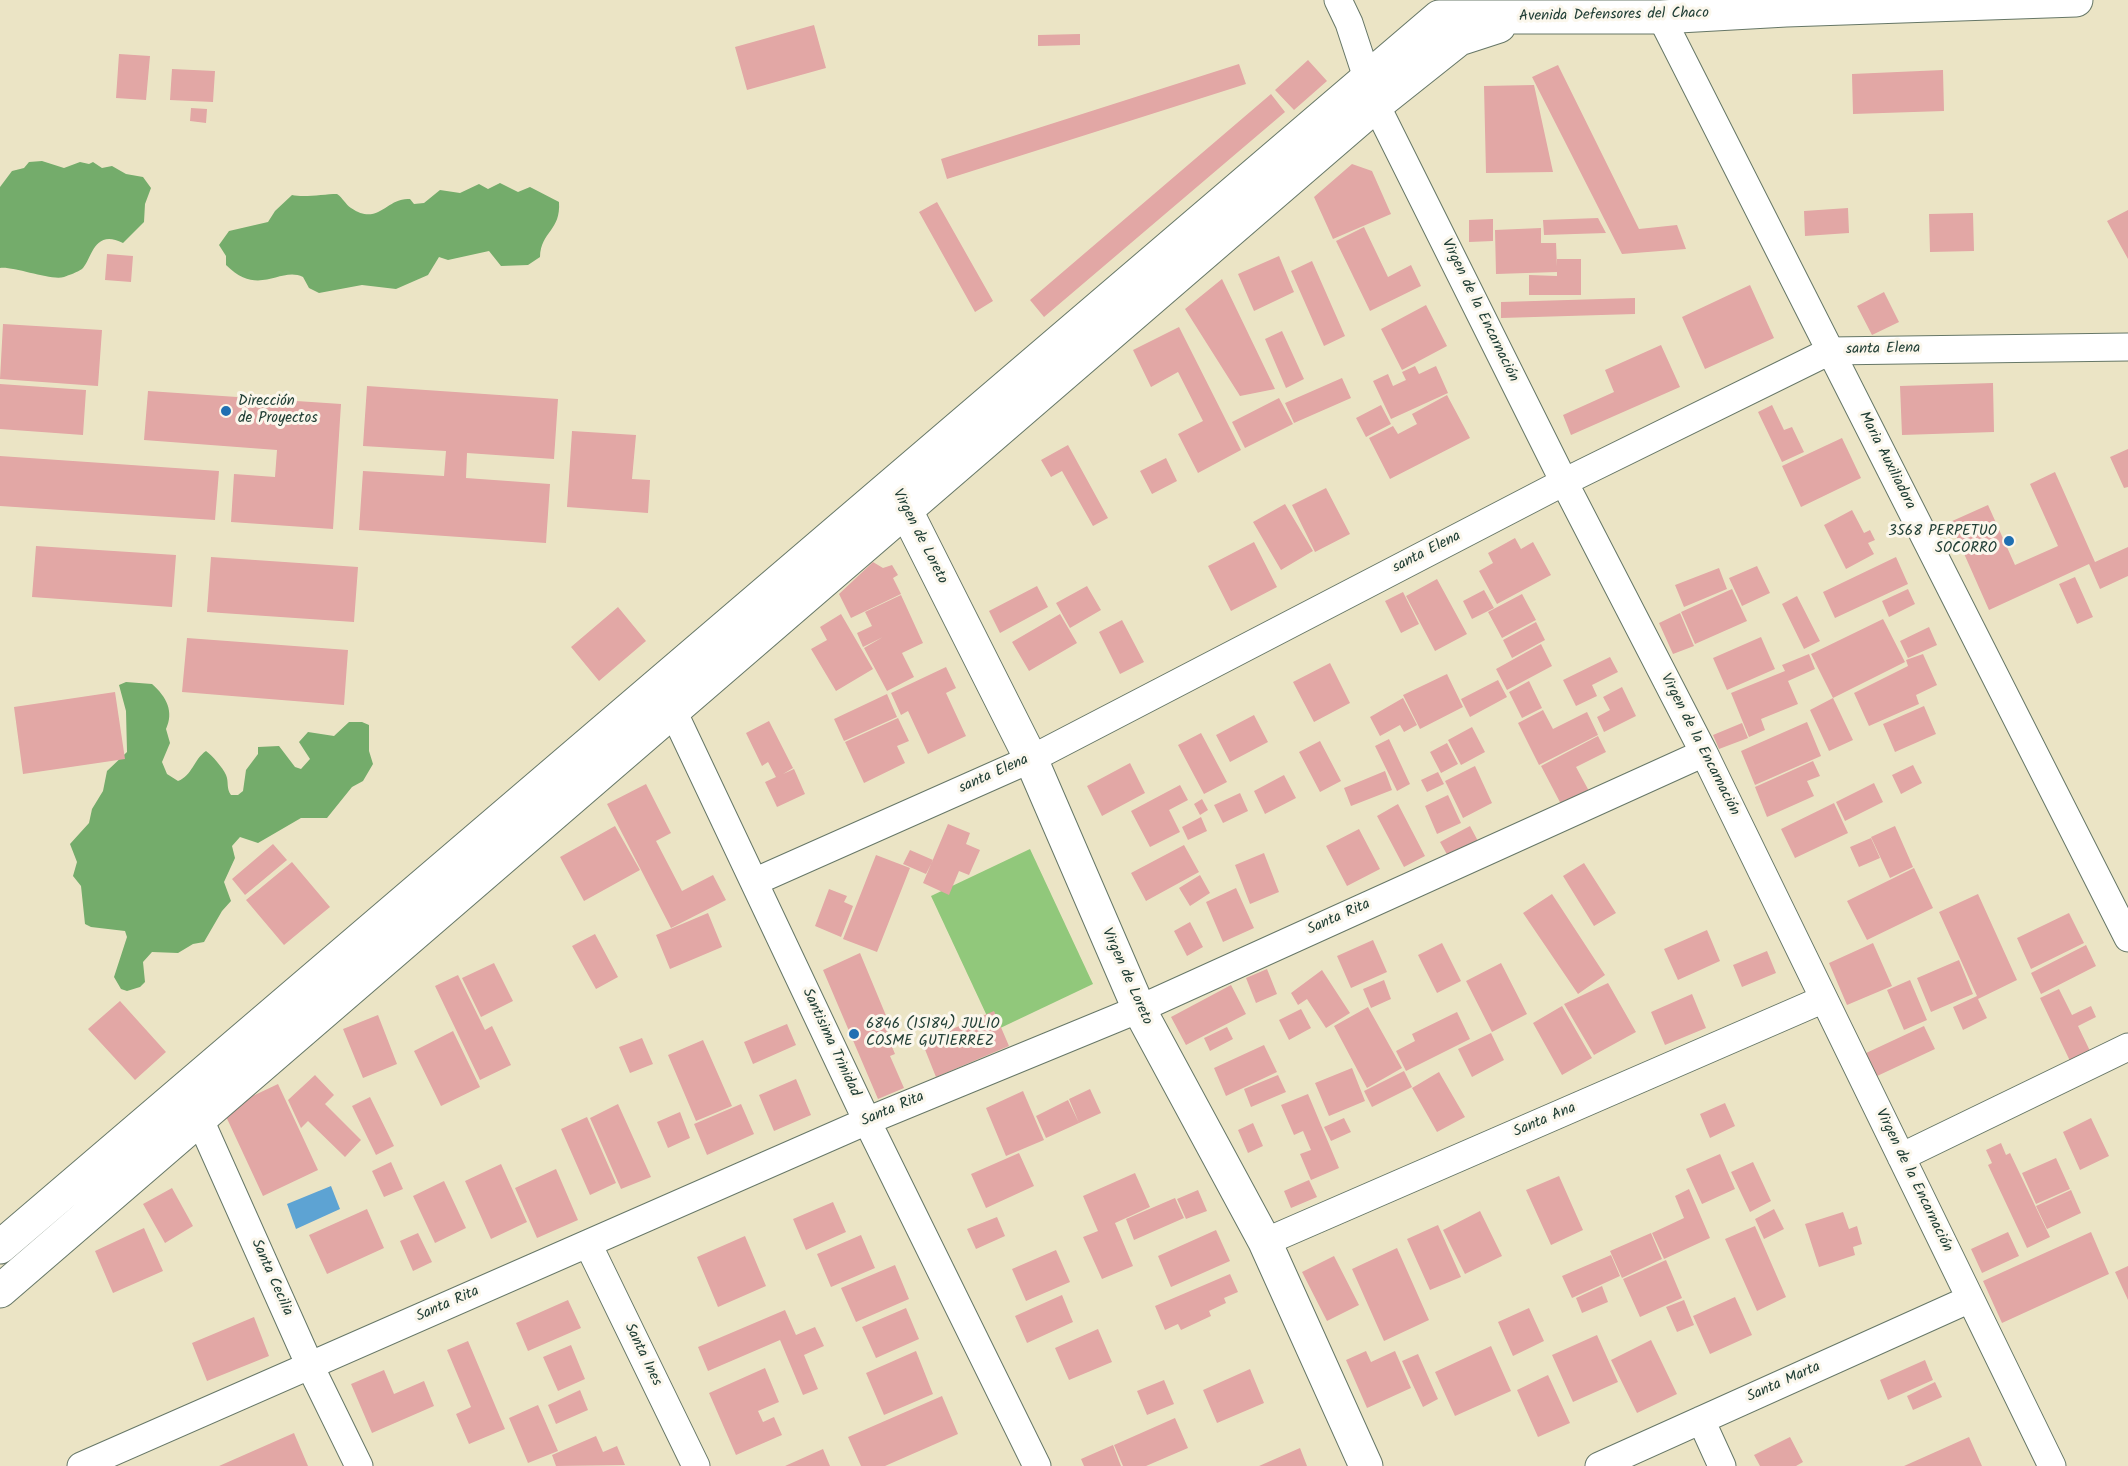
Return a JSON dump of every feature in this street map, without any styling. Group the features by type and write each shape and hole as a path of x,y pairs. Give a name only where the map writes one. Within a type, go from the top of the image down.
{"main road":[{"name":"Avenida Defensores del Chaco","path":"1372,91 1439,17 1661,17 1784,5 2076,0"},
{"path":"0,1248 185,1089 666,697 1372,91 1459,39 1526,17"},
{"name":"Virgen de Loreto","path":"899,497 1030,759 1139,1009 1265,1242 1366,1466"},
{"path":"0,1291 201,1118 666,697"}],"street":[{"name":"Virgen de la Encarnación","path":"1344,12 1372,91 1564,482 1704,753 2052,1466"},
{"name":"Maria Auxiliadora","path":"1661,17 2128,938"},
{"name":"santa Elena","path":"754,882 1030,759 1564,482 1830,351 2128,347"},
{"name":"Santisima Trinidad","path":"666,697 867,1121 1037,1466"},
{"name":"Santa Rita","path":"81,1466 867,1121 1139,1009 1704,753"},
{"name":"Santa Ana","path":"1265,1242 1824,999"},
{"path":"1901,1157 2128,1047"},
{"name":"Santa Cecilia","path":"185,1089 201,1118 310,1366 359,1466"},
{"name":"Santa Ines","path":"588,1244 696,1466"},
{"name":"Santa Marta","path":"1599,1466 1970,1299"},
{"path":"1701,1420 1722,1466"}],"green space":[{"path":"42,161 64,168 80,162 89,164 93,162 102,168 112,166 126,174 143,177 151,188 145,204 144,222 123,243 113,239 99,242 82,269 64,277 50,277 0,268 0,187 12,171 24,168 29,162"},
{"path":"500,183 518,192 530,187 559,202 557,219 541,248 540,257 528,265 501,266 489,251 448,260 439,257 428,275 396,289 362,285 319,293 309,288 303,277 294,275 259,280 238,275 226,265 226,256 219,245 229,231 268,222 275,211 292,195 337,194 351,208 369,214 376,213 402,200 410,199 414,204 424,203 440,190 460,193 479,184 488,189"},
{"path":"126,682 152,684 165,699 169,711 166,729 170,743 162,762 167,774 178,781 187,775 206,751 225,772 231,795 238,795 243,791 246,770 258,754 258,747 279,746 295,767 301,769 310,759 299,742 308,732 334,736 349,722 362,722 369,725 369,751 373,764 363,781 352,787 327,818 301,818 258,843 240,837 232,846 235,858 224,882 231,901 222,911 204,942 193,944 178,953 152,952 143,962 145,982 140,987 127,991 121,989 114,977 127,937 125,931 91,927 85,924 81,886 73,876 77,862 70,844 89,823 92,809 103,791 107,771 127,752 126,711 119,685"},
{"path":"1030,849 1093,984 994,1031 931,896"}],"water":[{"path":"331,1186 340,1209 296,1229 287,1204"}],"building":[{"path":"814,25 826,68 747,90 735,47"},
{"path":"1080,34 1080,45 1038,46 1038,35"},
{"path":"119,54 150,56 146,100 116,98"},
{"path":"1308,60 1327,81 1294,110 1275,90"},
{"path":"1239,64 1246,84 947,179 941,159"},
{"path":"1558,65 1639,229 1677,225 1686,249 1622,254 1532,77"},
{"path":"172,69 215,71 213,102 170,100"},
{"path":"1943,70 1944,111 1853,114 1852,74"},
{"path":"1534,85 1553,172 1486,173 1484,86"},
{"path":"1271,94 1285,112 1044,317 1030,300"},
{"path":"191,108 207,109 206,123 190,121"},
{"path":"1352,164 1372,171 1391,214 1333,239 1314,197"},
{"path":"937,202 993,301 975,312 919,212"},
{"path":"1848,208 1849,233 1805,236 1804,211"},
{"path":"2128,210 2128,259 2107,221"},
{"path":"1973,213 1974,251 1930,252 1929,214"},
{"path":"1598,218 1606,233 1544,235 1543,220"},
{"path":"1493,219 1493,241 1469,242 1469,220"},
{"path":"1364,227 1388,277 1411,265 1421,286 1370,311 1336,241"},
{"path":"1541,228 1541,243 1556,243 1557,267 1557,259 1581,259 1581,295 1529,295 1529,275 1557,276 1557,272 1496,274 1495,230"},
{"path":"107,254 133,256 131,282 105,280"},
{"path":"1279,256 1294,292 1254,311 1238,274"},
{"path":"1312,261 1345,336 1324,346 1291,271"},
{"path":"1222,279 1275,389 1240,396 1185,309"},
{"path":"1750,285 1774,338 1705,369 1682,317"},
{"path":"1884,292 1899,322 1872,335 1857,306"},
{"path":"1635,298 1635,314 1501,318 1501,302"},
{"path":"1426,305 1447,346 1402,370 1381,329"},
{"path":"3,324 102,330 98,386 0,379"},
{"path":"1179,327 1241,450 1198,473 1178,434 1203,421 1178,372 1151,387 1133,350"},
{"path":"1282,331 1304,379 1286,388 1265,339"},
{"path":"1661,345 1680,387 1571,435 1563,415 1614,392 1605,370"},
{"path":"1415,366 1419,374 1436,366 1448,393 1391,419 1373,381 1388,374 1393,386 1406,380 1402,372"},
{"path":"1342,378 1351,398 1294,423 1285,403"},
{"path":"1993,383 1994,432 1902,435 1900,386"},
{"path":"0,384 86,390 83,435 0,429"},
{"path":"367,386 558,399 554,459 467,453 466,478 550,484 546,543 359,530 363,471 444,476 446,451 363,446"},
{"path":"148,391 341,404 333,529 231,522 234,474 275,477 277,450 144,440"},
{"path":"1447,395 1470,438 1390,479 1369,438 1393,426 1398,434 1417,424 1412,414"},
{"path":"1279,398 1293,424 1245,448 1232,422"},
{"path":"1381,405 1391,424 1366,437 1356,418"},
{"path":"1772,405 1784,430 1792,427 1804,452 1782,462 1758,412"},
{"path":"572,431 636,435 632,479 650,480 648,513 567,507"},
{"path":"1842,438 1861,478 1801,507 1782,466"},
{"path":"1068,445 1108,518 1093,526 1062,471 1051,477 1041,460"},
{"path":"2128,449 2128,487 2124,488 2110,457"},
{"path":"0,456 219,471 215,520 0,506"},
{"path":"1166,458 1177,481 1152,494 1140,471"},
{"path":"2055,472 2095,562 2128,547 2128,576 2100,589 2089,564 1989,610 1950,522 1988,505 2015,565 2058,546 2030,484"},
{"path":"1326,488 1350,534 1315,552 1292,505"},
{"path":"1285,504 1313,551 1281,570 1253,522"},
{"path":"1852,510 1864,533 1870,530 1875,540 1868,543 1874,554 1846,569 1824,525"},
{"path":"1515,538 1521,549 1533,542 1551,575 1497,604 1479,571 1493,563 1488,553"},
{"path":"1254,542 1277,587 1231,611 1208,566"},
{"path":"36,546 176,555 172,607 32,597"},
{"path":"211,557 358,567 354,622 207,612"},
{"path":"1896,557 1908,584 1835,618 1823,592"},
{"path":"873,562 883,568 892,565 898,575 893,578 901,594 851,618 839,594"},
{"path":"1757,566 1770,593 1742,606 1729,578"},
{"path":"1719,568 1727,589 1684,607 1675,585"},
{"path":"2075,577 2093,617 2077,624 2059,584"},
{"path":"1437,579 1467,634 1435,651 1406,596"},
{"path":"1037,586 1048,607 1000,633 989,611"},
{"path":"1087,586 1101,610 1070,628 1056,603"},
{"path":"1732,589 1747,621 1695,644 1681,612"},
{"path":"1908,589 1915,604 1889,617 1882,601"},
{"path":"1484,590 1494,608 1472,619 1463,601"},
{"path":"1403,592 1419,624 1401,633 1385,601"},
{"path":"1522,594 1536,620 1502,638 1488,612"},
{"path":"901,595 923,643 902,653 914,677 887,691 864,648 883,637 863,647 857,633 872,626 865,612"},
{"path":"1797,596 1820,641 1804,649 1782,604"},
{"path":"618,607 646,641 599,681 571,647"},
{"path":"1680,613 1694,646 1673,654 1659,623"},
{"path":"841,614 873,669 836,691 811,649 827,640 820,627"},
{"path":"1060,614 1077,643 1029,671 1012,642"},
{"path":"1883,619 1905,662 1833,698 1811,654"},
{"path":"1122,620 1144,662 1120,674 1099,632"},
{"path":"1536,622 1545,640 1512,658 1503,640"},
{"path":"1929,627 1937,645 1908,658 1900,641"},
{"path":"1761,637 1775,669 1727,690 1713,658"},
{"path":"187,638 348,650 344,705 182,692"},
{"path":"1541,644 1552,666 1507,690 1496,669"},
{"path":"1809,654 1815,669 1788,681 1798,704 1761,719 1765,730 1749,737 1731,693 1785,671 1782,665"},
{"path":"1923,654 1937,685 1916,695 1919,704 1869,726 1854,693 1908,666 1906,660"},
{"path":"1610,657 1618,672 1592,685 1597,696 1576,706 1563,680"},
{"path":"1330,663 1350,703 1314,722 1293,682"},
{"path":"946,667 956,688 946,693 966,736 928,754 908,711 901,715 891,693"},
{"path":"1447,674 1463,707 1420,729 1403,695"},
{"path":"1498,680 1507,697 1470,717 1461,699"},
{"path":"1529,681 1542,708 1522,718 1509,692"},
{"path":"1622,687 1636,716 1604,732 1597,717 1610,710 1603,697"},
{"path":"115,692 125,759 23,774 14,707"},
{"path":"887,694 897,717 844,741 834,719"},
{"path":"1403,698 1417,725 1404,732 1400,725 1380,736 1370,717"},
{"path":"1833,698 1853,740 1829,751 1810,710"},
{"path":"1924,706 1936,734 1895,752 1883,724"},
{"path":"1543,710 1553,729 1587,712 1598,735 1539,765 1518,723"},
{"path":"1254,715 1268,742 1230,762 1216,735"},
{"path":"898,718 909,741 897,746 905,763 864,783 845,742"},
{"path":"769,721 793,768 783,774 794,769 805,794 777,807 765,782 776,777 768,762 762,766 746,733"},
{"path":"1807,722 1821,756 1755,785 1741,751"},
{"path":"1742,723 1748,738 1719,749 1713,735"},
{"path":"1472,727 1485,752 1461,765 1448,740"},
{"path":"1201,733 1227,782 1204,794 1178,745"},
{"path":"1598,736 1606,752 1576,767 1589,791 1562,806 1541,766"},
{"path":"1389,739 1410,784 1397,791 1375,746"},
{"path":"1320,741 1341,781 1320,792 1299,752"},
{"path":"1447,743 1458,764 1441,773 1430,752"},
{"path":"1813,761 1820,776 1807,781 1814,796 1767,817 1755,787"},
{"path":"1130,763 1145,793 1102,816 1087,786"},
{"path":"1913,765 1922,783 1901,794 1892,775"},
{"path":"1475,766 1492,803 1463,818 1445,781"},
{"path":"1385,771 1392,790 1351,806 1344,788"},
{"path":"1438,772 1444,784 1427,792 1421,780"},
{"path":"1284,775 1296,798 1265,814 1254,791"},
{"path":"1874,783 1883,802 1845,821 1836,802"},
{"path":"646,784 671,833 656,841 682,891 713,875 726,900 671,928 607,804"},
{"path":"1180,785 1188,800 1169,810 1180,832 1150,847 1131,811"},
{"path":"1240,793 1248,811 1223,823 1214,805"},
{"path":"1448,795 1461,823 1437,834 1425,806"},
{"path":"1202,799 1208,810 1200,815 1194,804"},
{"path":"1834,803 1848,833 1795,858 1781,829"},
{"path":"1398,804 1425,856 1404,867 1377,816"},
{"path":"1201,817 1207,831 1188,840 1182,827"},
{"path":"948,824 970,833 966,844 980,850 969,875 959,871 949,895 923,883"},
{"path":"615,826 640,870 584,901 560,857"},
{"path":"1470,826 1479,843 1449,858 1440,842"},
{"path":"1895,826 1913,867 1890,878 1871,837"},
{"path":"1359,829 1380,869 1347,886 1326,846"},
{"path":"1871,838 1880,858 1859,867 1850,847"},
{"path":"273,844 287,860 245,895 232,879"},
{"path":"1184,845 1199,872 1146,901 1131,873"},
{"path":"910,850 933,860 926,874 903,864"},
{"path":"1264,853 1279,892 1250,904 1235,865"},
{"path":"876,855 910,868 877,952 843,939"},
{"path":"292,862 330,907 284,945 246,900"},
{"path":"1584,863 1616,913 1594,926 1563,876"},
{"path":"1914,868 1933,908 1867,940 1847,901"},
{"path":"1200,875 1210,893 1190,906 1179,888"},
{"path":"1236,888 1254,928 1223,942 1206,902"},
{"path":"829,889 847,896 844,902 853,906 841,937 815,926"},
{"path":"1552,894 1605,975 1578,994 1523,913"},
{"path":"1978,894 2017,980 1978,999 1987,1018 1963,1030 1953,1007 1977,996 1939,912"},
{"path":"708,913 722,947 670,969 656,935"},
{"path":"2069,913 2084,943 2031,969 2017,938"},
{"path":"1190,922 1203,947 1187,956 1174,931"},
{"path":"1707,930 1720,961 1678,980 1664,949"},
{"path":"595,934 618,977 596,989 572,946"},
{"path":"1373,940 1387,972 1351,988 1337,956"},
{"path":"1442,943 1461,981 1437,993 1418,955"},
{"path":"1873,943 1892,986 1847,1005 1829,963"},
{"path":"2086,945 2096,966 2041,994 2031,973"},
{"path":"1767,951 1776,973 1742,987 1733,965"},
{"path":"860,953 892,1030 886,1032 895,1054 890,1056 904,1088 878,1099 823,970"},
{"path":"1959,960 1973,994 1931,1012 1917,978"},
{"path":"494,963 513,1001 481,1017 462,978"},
{"path":"1501,963 1527,1014 1492,1032 1466,981"},
{"path":"1267,969 1277,994 1256,1003 1246,978"},
{"path":"1322,970 1350,1013 1326,1028 1307,999 1298,1005 1291,993"},
{"path":"458,975 485,1030 492,1026 511,1065 480,1080 435,986"},
{"path":"1384,980 1391,999 1371,1008 1363,989"},
{"path":"1910,980 1927,1020 1904,1030 1887,990"},
{"path":"1608,983 1636,1032 1594,1055 1564,1004"},
{"path":"1231,985 1246,1014 1186,1045 1171,1017"},
{"path":"2059,989 2072,1015 2091,1006 2096,1017 2078,1026 2090,1051 2070,1061 2040,998"},
{"path":"1692,994 1706,1028 1665,1045 1651,1012"},
{"path":"120,1001 166,1052 135,1080 88,1029"},
{"path":"1562,1006 1592,1058 1562,1075 1533,1023"},
{"path":"1368,1007 1402,1068 1367,1088 1334,1026"},
{"path":"1301,1009 1311,1028 1289,1040 1279,1020"},
{"path":"994,1011 1009,1046 936,1077 922,1042"},
{"path":"1457,1012 1470,1039 1406,1071 1396,1051 1415,1041 1412,1034"},
{"path":"378,1015 397,1064 363,1078 343,1029"},
{"path":"787,1024 796,1045 753,1064 744,1042"},
{"path":"1924,1026 1935,1049 1875,1077 1864,1054"},
{"path":"1227,1027 1233,1039 1210,1051 1204,1038"},
{"path":"453,1031 480,1087 441,1106 414,1051"},
{"path":"1491,1033 1504,1060 1472,1077 1458,1049"},
{"path":"642,1038 653,1064 630,1073 619,1047"},
{"path":"703,1040 732,1106 696,1121 668,1055"},
{"path":"1264,1045 1277,1072 1226,1096 1214,1068"},
{"path":"1352,1068 1365,1101 1329,1116 1315,1083"},
{"path":"1404,1071 1412,1087 1372,1107 1364,1091"},
{"path":"1439,1072 1465,1117 1437,1132 1412,1088"},
{"path":"315,1075 334,1095 325,1104 361,1140 345,1157 308,1121 301,1128 288,1100"},
{"path":"1278,1075 1286,1092 1251,1107 1244,1089"},
{"path":"796,1079 811,1115 774,1131 759,1095"},
{"path":"278,1084 318,1170 263,1196 223,1110"},
{"path":"1090,1089 1101,1113 1079,1123 1069,1099"},
{"path":"1023,1091 1044,1140 1006,1156 986,1108"},
{"path":"1308,1094 1339,1168 1311,1180 1300,1154 1311,1150 1303,1131 1294,1135 1281,1105"},
{"path":"370,1097 394,1146 376,1155 352,1106"},
{"path":"1068,1100 1079,1123 1046,1138 1036,1116"},
{"path":"1725,1103 1735,1126 1710,1138 1700,1114"},
{"path":"618,1104 651,1177 621,1189 590,1118"},
{"path":"741,1104 754,1134 707,1155 694,1124"},
{"path":"680,1112 690,1138 668,1148 657,1122"},
{"path":"587,1117 616,1183 590,1195 561,1129"},
{"path":"1344,1118 1351,1132 1331,1141 1324,1127"},
{"path":"2091,1118 2109,1156 2080,1170 2063,1132"},
{"path":"1253,1123 1263,1146 1248,1153 1238,1130"},
{"path":"2001,1143 2006,1155 2010,1153 2050,1237 2027,1248 1988,1165 1992,1163 1986,1150"},
{"path":"1019,1153 1034,1186 986,1208 971,1174"},
{"path":"1720,1154 1735,1189 1702,1204 1686,1169"},
{"path":"2056,1158 2070,1189 2036,1204 2022,1173"},
{"path":"391,1162 403,1189 384,1197 372,1171"},
{"path":"1753,1162 1771,1201 1750,1212 1731,1172"},
{"path":"501,1164 527,1222 491,1239 465,1181"},
{"path":"556,1169 578,1220 537,1238 515,1188"},
{"path":"1135,1173 1150,1207 1115,1223 1133,1266 1102,1279 1083,1237 1098,1231 1083,1196"},
{"path":"1559,1176 1583,1230 1551,1245 1526,1190"},
{"path":"1309,1180 1317,1197 1291,1208 1284,1191"},
{"path":"444,1181 466,1228 435,1243 413,1196"},
{"path":"172,1188 193,1226 165,1243 143,1204"},
{"path":"1689,1189 1710,1238 1664,1259 1652,1233 1684,1218 1675,1196"},
{"path":"1198,1190 1207,1211 1186,1219 1177,1199"},
{"path":"2071,1190 2081,1213 2047,1229 2036,1206"},
{"path":"1175,1198 1184,1218 1134,1240 1126,1219"},
{"path":"833,1202 846,1232 806,1250 793,1219"},
{"path":"367,1209 384,1248 327,1274 309,1235"},
{"path":"1774,1209 1784,1229 1764,1239 1755,1219"},
{"path":"1480,1211 1502,1256 1465,1274 1443,1230"},
{"path":"1843,1212 1849,1229 1857,1226 1862,1244 1853,1247 1855,1255 1819,1267 1805,1224"},
{"path":"997,1217 1005,1236 976,1249 967,1229"},
{"path":"1438,1225 1461,1277 1430,1290 1407,1239"},
{"path":"1755,1226 1786,1297 1757,1311 1725,1239"},
{"path":"144,1228 163,1271 113,1293 95,1251"},
{"path":"1216,1230 1230,1261 1171,1287 1158,1256"},
{"path":"2008,1232 2019,1256 1982,1273 1971,1249"},
{"path":"2091,1232 2109,1274 2002,1323 1983,1281"},
{"path":"418,1233 432,1262 413,1271 400,1241"},
{"path":"1651,1233 1662,1259 1622,1278 1610,1251"},
{"path":"861,1235 875,1268 831,1287 817,1254"},
{"path":"745,1236 766,1286 718,1307 697,1257"},
{"path":"1397,1248 1429,1320 1384,1341 1352,1269"},
{"path":"1056,1250 1070,1282 1026,1301 1012,1269"},
{"path":"1611,1255 1620,1276 1572,1298 1562,1276"},
{"path":"1334,1256 1359,1305 1327,1321 1302,1272"},
{"path":"1666,1260 1682,1298 1640,1317 1623,1279"},
{"path":"895,1265 909,1299 856,1322 841,1288"},
{"path":"2128,1266 2128,1300 2115,1272"},
{"path":"1230,1274 1238,1292 1224,1298 1226,1303 1209,1311 1211,1316 1181,1330 1178,1324 1165,1330 1155,1306"},
{"path":"1602,1286 1608,1302 1582,1313 1576,1298"},
{"path":"1062,1295 1073,1322 1027,1343 1015,1316"},
{"path":"1735,1297 1752,1335 1710,1354 1693,1316"},
{"path":"568,1300 581,1328 528,1351 516,1323"},
{"path":"1684,1300 1694,1325 1677,1332 1666,1307"},
{"path":"906,1308 919,1339 876,1358 862,1327"},
{"path":"1529,1308 1544,1341 1513,1356 1498,1322"},
{"path":"785,1310 796,1335 815,1327 824,1346 804,1355 818,1389 803,1395 780,1340 708,1371 698,1347"},
{"path":"254,1317 269,1356 207,1381 192,1343"},
{"path":"1098,1329 1112,1362 1069,1380 1055,1348"},
{"path":"1597,1335 1618,1382 1573,1402 1552,1355"},
{"path":"1651,1340 1677,1394 1637,1413 1611,1360"},
{"path":"468,1341 505,1429 469,1444 456,1414 471,1407 447,1350"},
{"path":"571,1345 585,1379 558,1391 543,1357"},
{"path":"1491,1346 1511,1391 1455,1416 1435,1372"},
{"path":"916,1351 933,1394 884,1415 866,1373"},
{"path":"1366,1351 1371,1362 1395,1351 1411,1388 1367,1408 1346,1360"},
{"path":"1418,1354 1438,1399 1423,1407 1402,1361"},
{"path":"1925,1360 1933,1380 1888,1400 1880,1380"},
{"path":"765,1368 779,1402 758,1411 763,1422 774,1417 782,1435 736,1455 709,1393"},
{"path":"1250,1369 1264,1403 1217,1423 1203,1390"},
{"path":"384,1370 394,1394 424,1381 434,1406 372,1433 351,1384"},
{"path":"1548,1375 1570,1423 1538,1437 1517,1390"},
{"path":"1164,1380 1174,1404 1147,1415 1137,1391"},
{"path":"1935,1382 1942,1397 1913,1410 1907,1396"},
{"path":"580,1390 588,1410 556,1424 548,1405"},
{"path":"942,1396 958,1434 885,1466 861,1466 848,1437"},
{"path":"538,1405 558,1451 528,1463 509,1418"},
{"path":"1175,1418 1188,1448 1146,1466 1123,1466 1114,1445"},
{"path":"294,1433 308,1466 219,1466"},
{"path":"596,1436 603,1452 617,1446 625,1465 556,1466 552,1455"},
{"path":"1790,1437 1803,1462 1796,1466 1760,1466 1754,1455"},
{"path":"1969,1437 1982,1466 1904,1466"},
{"path":"1113,1445 1121,1466 1084,1466 1081,1459"},
{"path":"1300,1448 1307,1466 1259,1466"},
{"path":"823,1449 830,1466 785,1466"}],"place":[{"name":"Dirección de Proyectos","path":"226,411"},
{"name":"3568 PERPETUO SOCORRO","path":"2009,541"},
{"name":"6846 (15184) JULIO COSME GUTIERREZ","path":"854,1034"}]}
